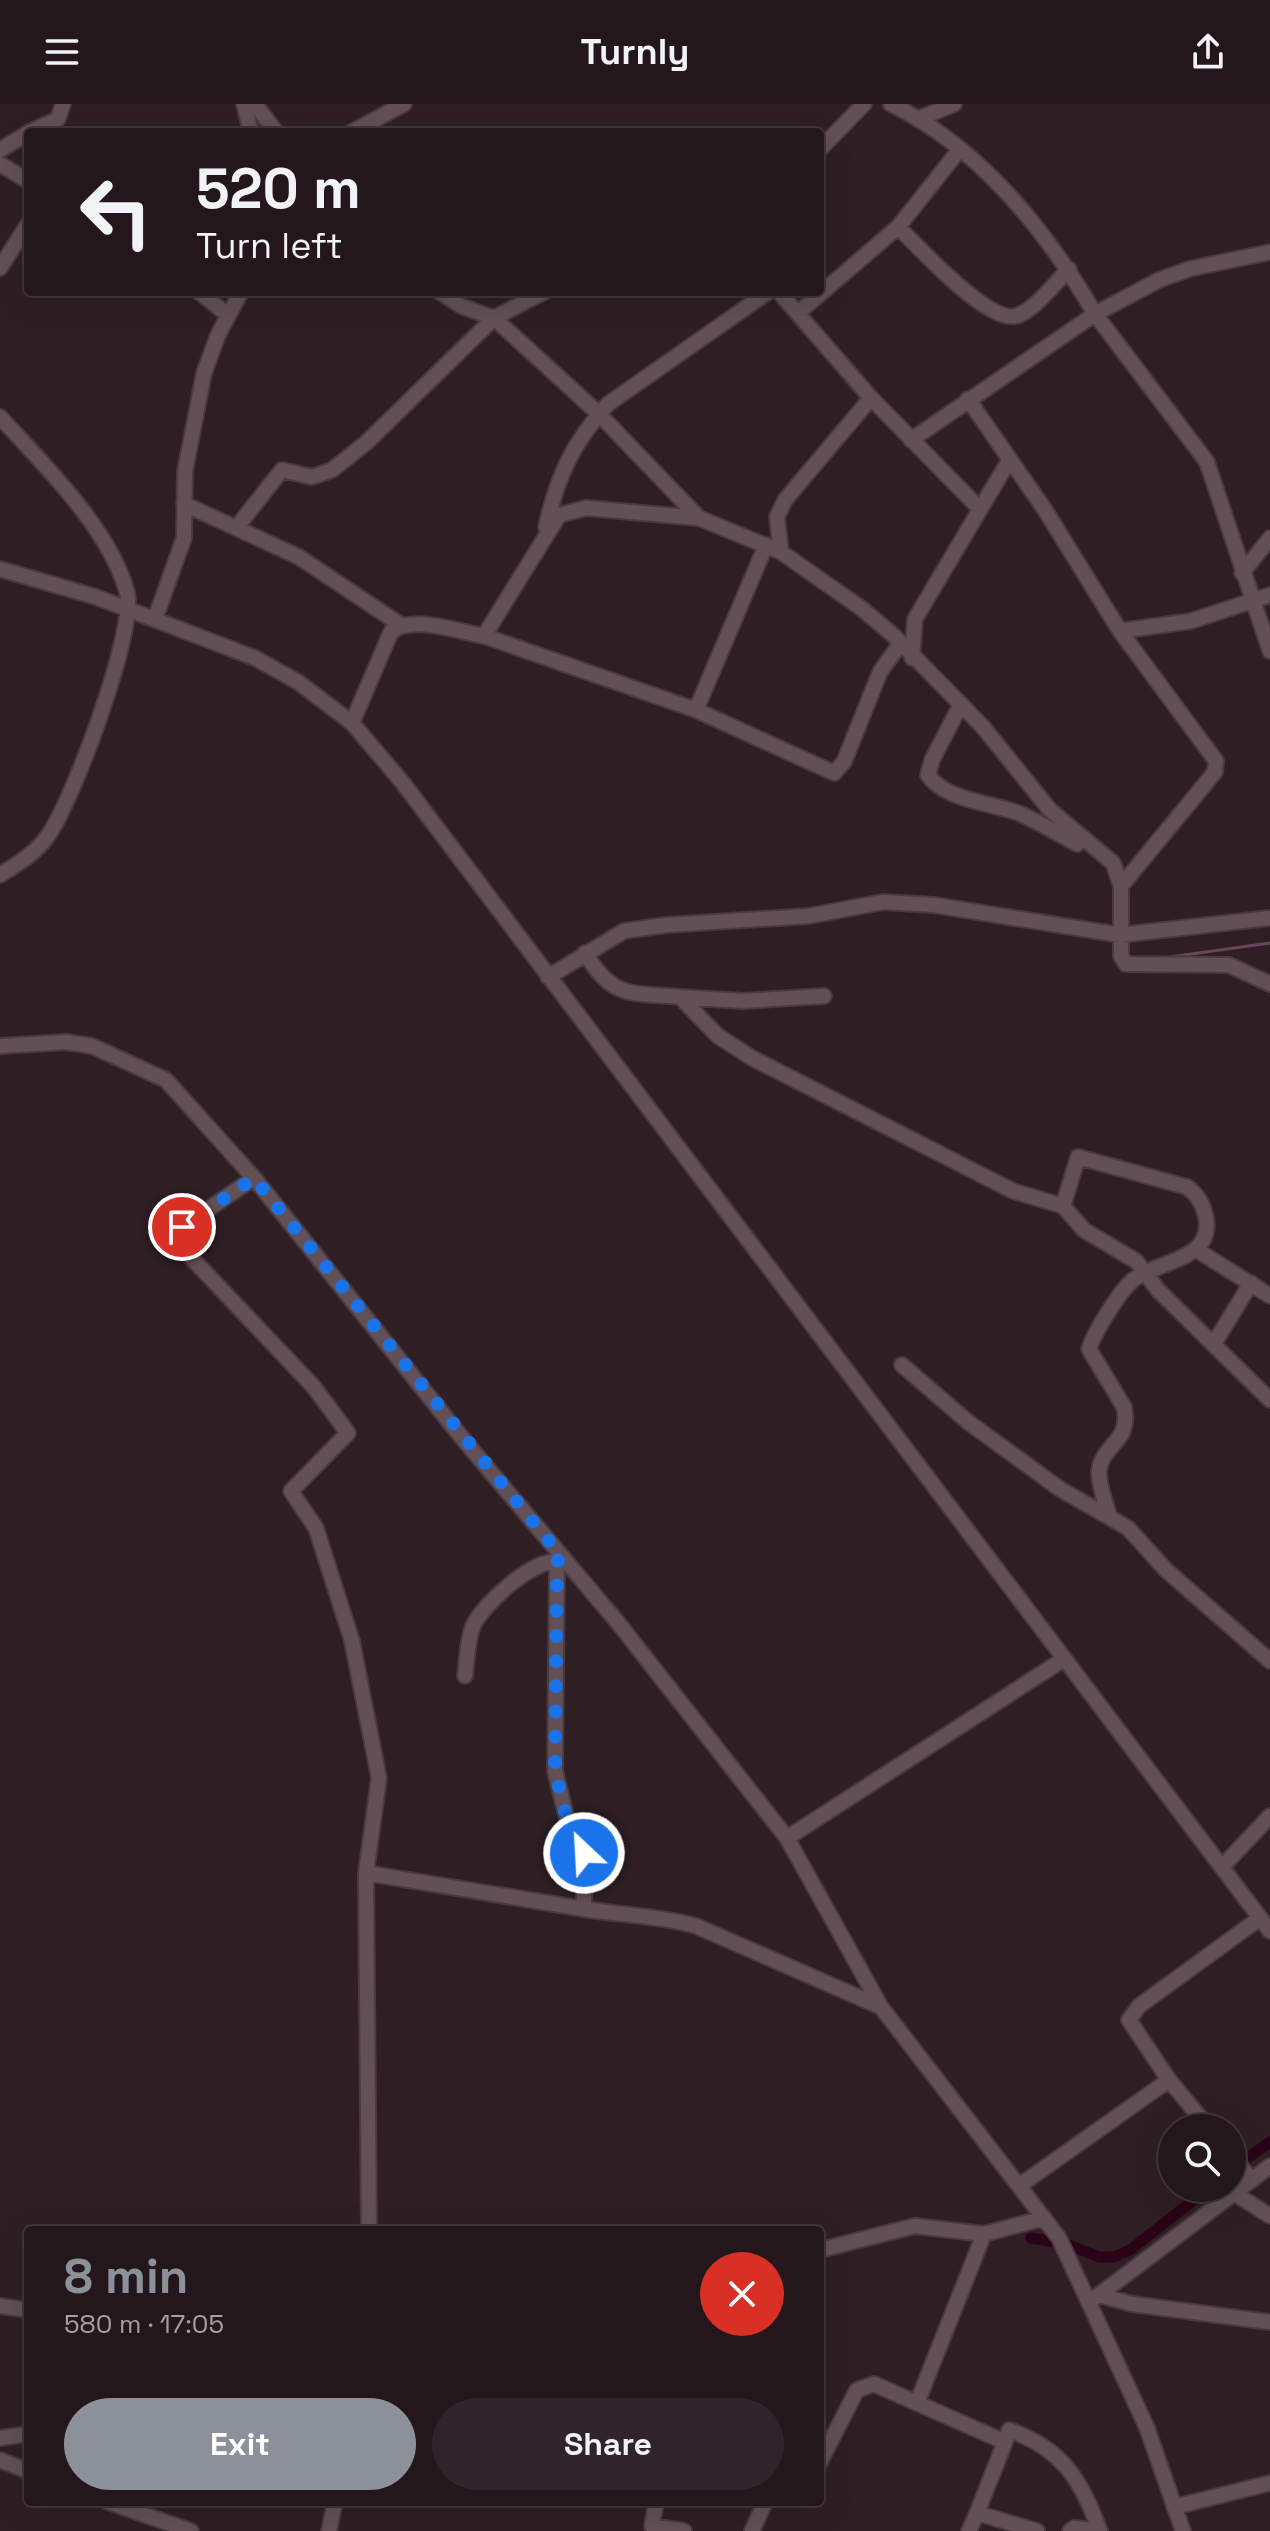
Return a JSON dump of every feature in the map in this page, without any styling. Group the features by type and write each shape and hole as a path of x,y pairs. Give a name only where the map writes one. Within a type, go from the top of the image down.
{"street":[{"path":"38,128 58,119 63,104"},
{"path":"244,104 250,128"},
{"path":"255,104 273,128"},
{"path":"359,128 403,104"},
{"path":"824,145 864,104"},
{"path":"891,104 960,149 1023,211 1069,269 1095,314 1207,462 1250,600 1270,651"},
{"path":"918,119 954,104"},
{"path":"0,150 24,135"},
{"path":"824,291 898,227 960,149"},
{"path":"0,164 24,179"},
{"path":"898,227 970,296 1004,317 1019,315 1069,269"},
{"path":"0,268 24,230"},
{"path":"911,440 1095,314 1159,280 1189,269 1270,252"},
{"path":"204,296 228,315"},
{"path":"155,619 181,553 186,461 198,395 209,357 239,296"},
{"path":"447,296 473,312 494,318 599,414 699,518"},
{"path":"236,528 282,470 292,469 312,477 341,464 494,318 536,296"},
{"path":"544,536 559,476 577,441 599,414 617,396 762,296"},
{"path":"783,296 871,398 980,509"},
{"path":"798,313 818,296"},
{"path":"781,552 777,517 785,500 871,398"},
{"path":"968,399 1120,631 1217,764 1215,772 1121,886"},
{"path":"0,417 107,545 127,593 130,609 93,741 57,823 38,847 0,875"},
{"path":"912,658 915,619 1010,459"},
{"path":"184,504 307,561 401,625 484,636 696,710 834,773 844,762 880,672 900,644"},
{"path":"484,636 559,515 586,508 699,518 766,545 781,552 861,608 961,704 1050,810 1113,863 1121,886 1121,956 1126,964 1229,965 1270,984"},
{"path":"1242,573 1270,538"},
{"path":"696,710 766,545"},
{"path":"0,569 130,609 255,658 298,682 352,723 403,783 1270,1931"},
{"path":"1120,631 1191,621 1270,595"},
{"path":"352,723 387,641 401,625"},
{"path":"961,704 932,760 928,775 932,780 949,790 1023,815 1113,863"},
{"path":"548,977 624,931 809,916 900,901 1120,935 1270,918"},
{"path":"585,953 600,976 621,991 743,1001 824,996"},
{"path":"680,997 718,1036 752,1058 1013,1191 1063,1206 1084,1230 1128,1255 1270,1400"},
{"path":"0,1046 66,1042 92,1046 148,1069 166,1080 254,1178 559,1559 619,1624 787,1838 881,2007 1062,2243 1095,2298 1147,2428 1181,2531"},
{"path":"1063,1206 1078,1157 1187,1187 1198,1195 1206,1217 1206,1239 1197,1250 1143,1273 1129,1283 1094,1336 1089,1349 1127,1417 1126,1428 1102,1462 1099,1473 1109,1516"},
{"path":"254,1178 182,1227 177,1236 183,1249 313,1386 348,1433 291,1491 316,1528 326,1554 352,1641 379,1778 366,1873 369,2226"},
{"path":"1197,1250 1270,1296"},
{"path":"1215,1342 1251,1283"},
{"path":"902,1365 968,1422 1060,1489 1128,1528 1166,1570 1270,1661"},
{"path":"465,1676 470,1637 478,1619 529,1570 546,1561 559,1559"},
{"path":"559,1559 555,1771 568,1823 584,1853 584,1909"},
{"path":"787,1838 1064,1659"},
{"path":"1222,1867 1270,1816"},
{"path":"366,1873 644,1919 672,1919 696,1926 881,2007"},
{"path":"1197,2114 1131,2026 1131,2014 1260,1918"},
{"path":"1019,2186 1169,2080"},
{"path":"1246,2184 1270,2166"},
{"path":"1246,2173 1252,2180"},
{"path":"1246,2201 1270,2216"},
{"path":"1095,2298 1222,2202"},
{"path":"824,2248 915,2226 984,2234 1044,2218"},
{"path":"917,2403 984,2234"},
{"path":"1095,2298 1270,2322"},
{"path":"0,2306 24,2309"},
{"path":"824,2454 852,2398 863,2385 874,2384 1005,2442"},
{"path":"969,2531 1009,2430 1028,2437 1060,2460 1077,2477 1100,2530 1070,2531"},
{"path":"0,2438 24,2435"},
{"path":"0,2460 24,2469"},
{"path":"1174,2507 1270,2483"},
{"path":"117,2506 168,2528 191,2531"},
{"path":"329,2531 334,2506"},
{"path":"655,2506 652,2528 684,2531"},
{"path":"752,2531 763,2506"},
{"path":"977,2513 1037,2531"}],"waterway":[{"path":"1163,958 1270,943"},
{"path":"1246,2159 1270,2142"},
{"path":"1031,2238 1067,2244 1099,2257 1114,2257 1130,2250 1191,2202"}],"route":[{"path":"182,1227 254,1178 349,1299 561,1556 557,1562 555,1771 568,1823 584,1853"}]}
